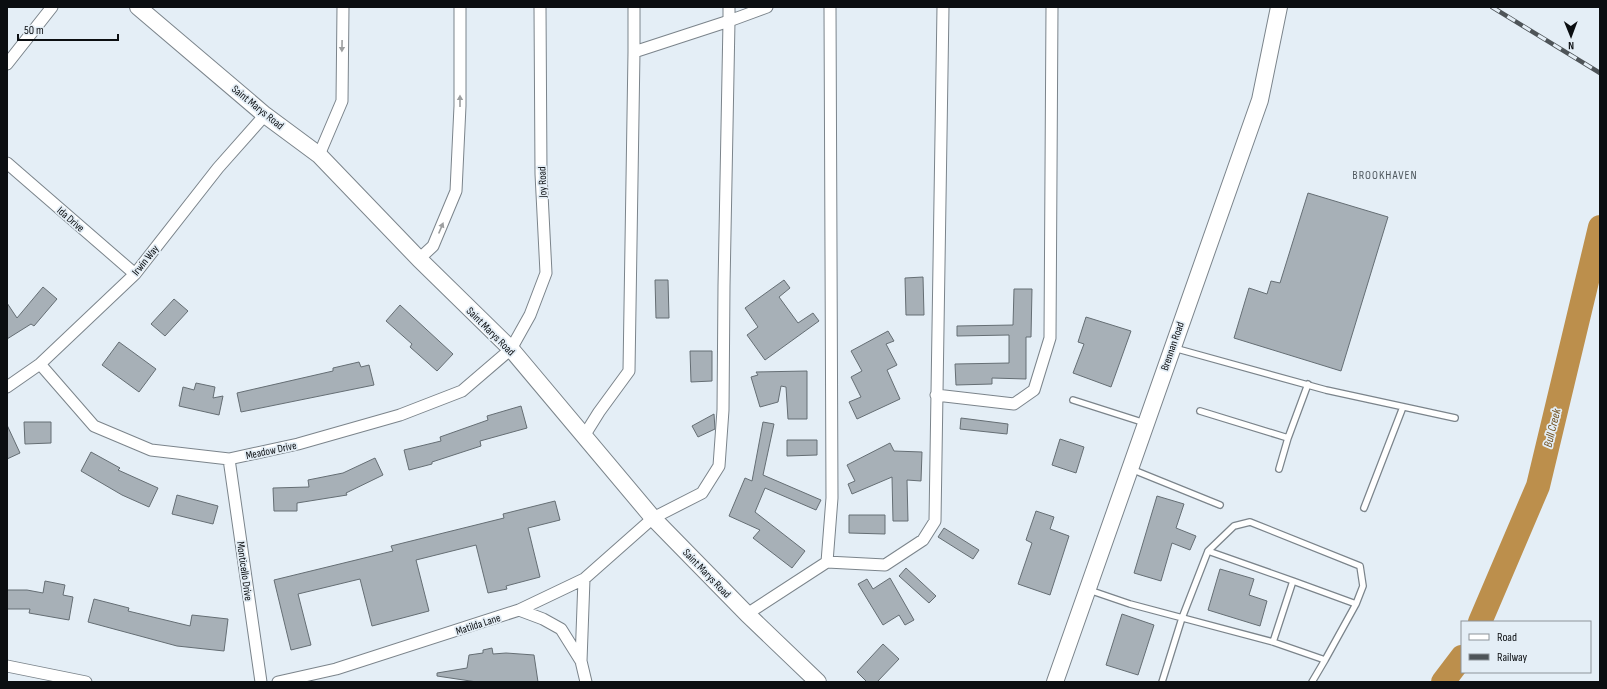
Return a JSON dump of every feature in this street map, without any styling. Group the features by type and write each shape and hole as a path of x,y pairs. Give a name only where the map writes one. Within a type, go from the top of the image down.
{"main road":[{"name":"Saint Marys Road","path":"138,7 264,115 319,155 419,259 511,349 653,518 747,614 818,682"},
{"name":"Brennan Road","path":"1055,682 1129,468 1260,100 1278,7"}],"street":[{"path":"7,64 52,7"},
{"path":"319,155 342,101 343,7"},
{"path":"419,259 433,246 456,191 460,106 460,7"},
{"name":"Joy Road","path":"511,349 530,315 546,273 541,174 540,7"},
{"path":"584,436 599,412 629,371 634,7"},
{"name":"Matilda Lane","path":"278,682 336,669 519,610 584,579 653,518 702,493 719,466 724,410 724,286 729,7"},
{"path":"634,52 767,7"},
{"path":"827,562 832,498 830,7"},
{"path":"747,614 827,562 885,565 923,540 935,521 943,7"},
{"path":"936,395 1014,404 1034,390 1050,338 1052,7"},
{"name":"Irwin Way","path":"7,387 40,364 135,274 218,168 264,115"},
{"name":"Ida Drive","path":"7,163 135,274"},
{"name":"Meadow Drive","path":"40,364 94,426 152,450 229,459 313,440 400,415 462,391 511,349"},
{"name":"Monticello Drive","path":"229,459 261,682"},
{"path":"584,579 581,661 586,682"},
{"path":"519,610 543,619 561,629 581,661"},
{"path":"7,666 86,682"}],"lane":[{"path":"1172,348 1326,390 1455,418"},
{"path":"1279,469 1288,438 1308,384"},
{"path":"1073,400 1145,423"},
{"path":"1364,508 1403,407"},
{"path":"1200,411 1288,438"},
{"path":"1129,468 1220,504"},
{"path":"1162,682 1182,618 1208,551 1234,526 1250,522 1360,566 1363,586 1356,604 1312,682"},
{"path":"1208,551 1356,604"},
{"path":"1273,642 1293,581"},
{"path":"1087,589 1130,604 1273,642 1325,660"}],"building":[{"path":"1308,193 1388,217 1341,371 1234,338 1249,288 1267,294 1271,281 1280,283"},
{"path":"923,277 924,315 906,315 905,278"},
{"path":"655,280 668,280 669,318 656,318"},
{"path":"784,280 790,288 779,297 798,323 813,313 819,321 765,360 747,335 758,327 745,308"},
{"path":"43,287 57,299 34,326 31,324 7,339 7,303 17,318"},
{"path":"1014,289 1032,289 1031,337 1026,337 1026,379 992,378 992,384 956,385 955,364 1009,363 1009,335 957,336 957,326 1013,325"},
{"path":"174,299 188,311 165,336 151,324"},
{"path":"400,305 453,354 437,371 410,347 412,344 386,321"},
{"path":"1086,317 1131,331 1111,387 1073,373 1084,344 1078,342"},
{"path":"888,331 894,341 886,344 897,365 887,370 900,399 857,419 849,402 861,397 851,377 862,371 851,351"},
{"path":"119,342 156,369 139,392 102,365"},
{"path":"690,351 712,351 712,381 691,382"},
{"path":"359,362 361,367 369,365 374,385 241,412 237,393 333,371 333,368"},
{"path":"807,371 807,419 788,419 786,387 781,386 778,402 760,407 751,377 758,375 756,372"},
{"path":"196,383 215,387 213,398 223,396 219,415 179,406 183,387 194,390"},
{"path":"521,406 527,428 480,441 481,446 432,462 432,464 409,470 404,450 441,441 440,437 488,420 487,416"},
{"path":"714,414 715,429 698,437 692,426"},
{"path":"961,418 1008,424 1007,434 960,429"},
{"path":"24,422 51,422 51,443 25,444"},
{"path":"763,422 774,424 763,475 821,500 816,510 765,488 755,512 805,551 792,568 753,538 760,530 729,516 745,478 752,481"},
{"path":"7,425 20,453 7,459"},
{"path":"1060,439 1084,447 1076,473 1052,465"},
{"path":"787,440 817,440 817,455 787,456"},
{"path":"890,443 894,451 922,452 921,481 907,480 908,521 893,521 892,477 852,494 848,484 855,481 847,465"},
{"path":"91,452 120,468 118,470 158,488 149,507 122,495 81,471"},
{"path":"375,458 383,475 346,493 347,495 297,503 297,511 274,511 273,488 309,487 308,480 343,473"},
{"path":"177,495 218,506 213,524 172,514"},
{"path":"1157,496 1184,504 1176,528 1196,536 1190,550 1172,543 1161,581 1134,573"},
{"path":"555,501 560,520 528,528 540,577 506,586 507,589 488,593 476,545 416,560 429,611 372,626 360,579 298,594 311,645 291,650 274,580 393,551 391,546 504,518 503,514"},
{"path":"1036,511 1054,517 1050,529 1069,536 1050,595 1018,584 1032,543 1026,540"},
{"path":"849,515 885,515 885,534 849,533"},
{"path":"944,528 979,550 973,559 938,537"},
{"path":"906,568 936,596 929,603 899,576"},
{"path":"1220,569 1254,579 1249,595 1267,601 1260,626 1208,610"},
{"path":"890,578 914,620 905,625 899,615 883,625 858,584 867,579 873,589"},
{"path":"45,581 65,585 63,595 73,597 69,620 29,613 30,609 7,609 7,590 27,590 43,593"},
{"path":"94,599 129,608 128,611 190,626 192,615 228,619 224,651 177,646 88,622"},
{"path":"1122,614 1154,625 1138,675 1106,665"},
{"path":"883,644 899,659 877,682 867,682 857,672"},
{"path":"492,648 493,654 506,653 534,655 538,682 477,682 437,676 437,673 467,668 469,655 483,653 483,650"}],"waterway":[{"name":"Bull Creek","path":"1480,621 1538,486 1600,227"},
{"name":"Bull Creek","path":"1443,682 1461,658"}],"railway":[{"path":"1492,7 1600,73"}],"district":[{"name":"BROOKHAVEN","path":"1385,175"}]}
